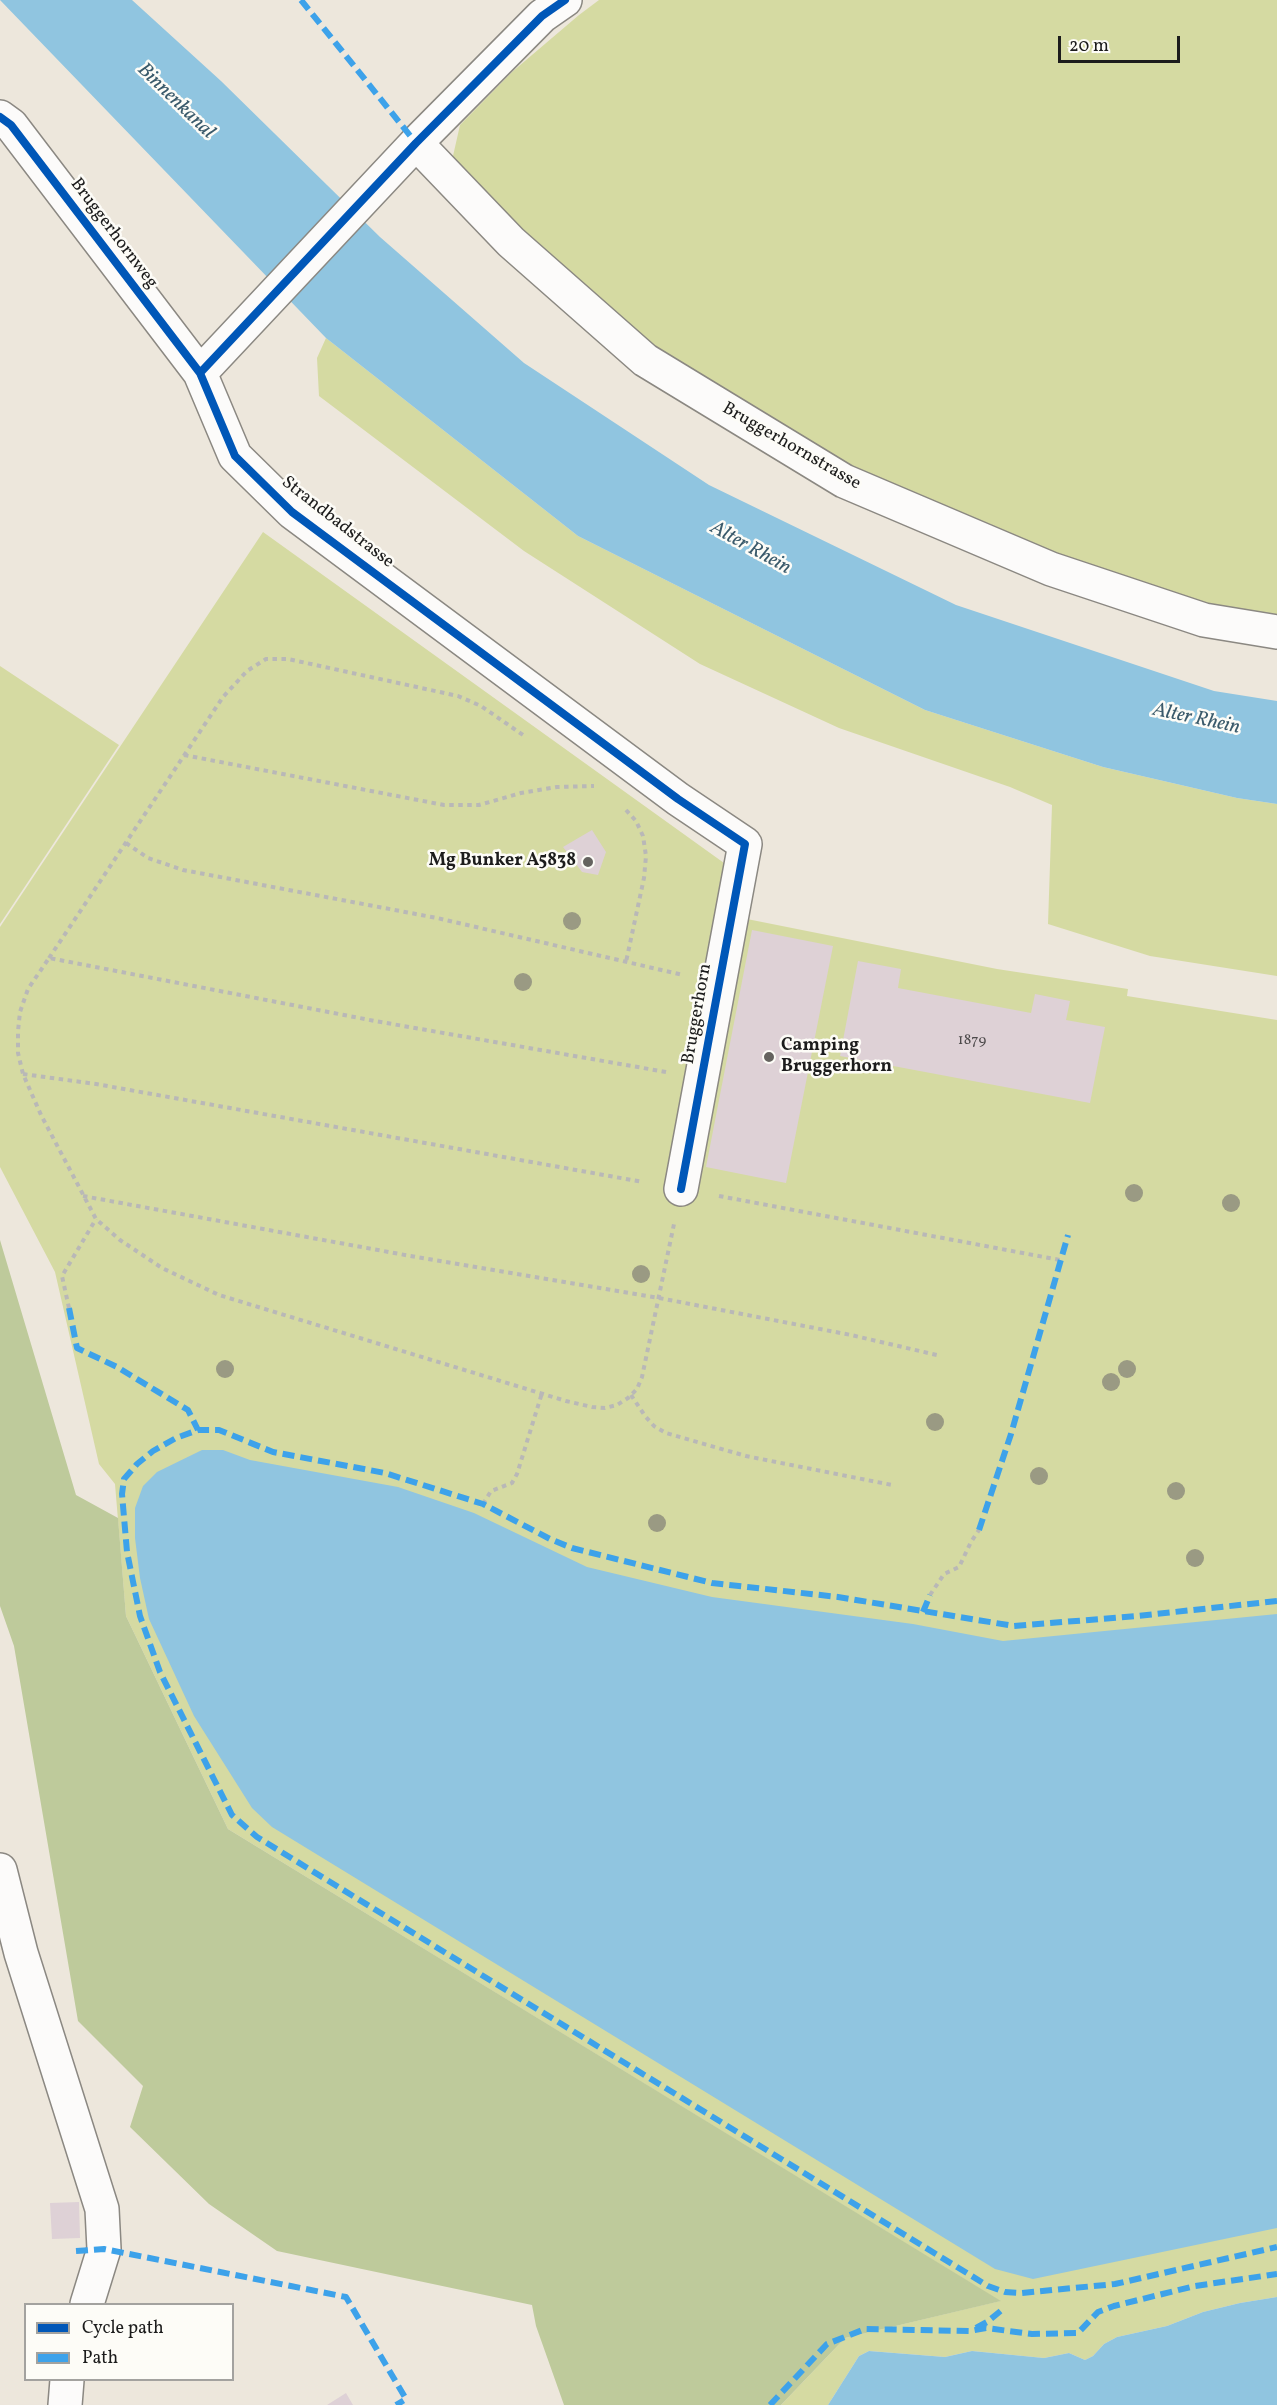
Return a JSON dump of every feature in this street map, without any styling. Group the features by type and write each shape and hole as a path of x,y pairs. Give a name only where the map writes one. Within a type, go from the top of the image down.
{"street":[{"path":"200,373 407,153 542,16 565,0"},
{"name":"Bruggerhornweg","path":"0,117 11,125 200,373"},
{"name":"Bruggerhornstrasse","path":"407,153 645,360 844,482 1051,569 1203,620 1277,632"},
{"name":"Strandbadstrasse","path":"200,373 235,456 292,512 678,799 745,844"},
{"name":"Bruggerhorn","path":"681,1189 745,844"},
{"path":"0,1870 24,1964 102,2209 104,2249 87,2303"},
{"path":"65,2405 67,2381"}],"path":[{"path":"525,736 481,706 458,696 276,658 266,659 247,671 235,683 184,755 28,989 20,1012 18,1053 23,1074 41,1115 96,1219 120,1240 162,1268 219,1295 592,1407 617,1405 631,1395 642,1377 681,1189"},
{"path":"184,755 444,805 479,805 521,793 556,787 594,786"},
{"path":"586,780 602,791"},
{"path":"624,808 636,821 643,837 646,856 644,879 626,962"},
{"path":"126,843 148,858 183,870 437,918 719,983"},
{"path":"49,958 375,1021 702,1078"},
{"path":"23,1074 96,1084 1060,1260"},
{"path":"83,1196 417,1257 659,1298 851,1335 941,1356"},
{"path":"69,1308 62,1276 96,1219"},
{"path":"483,1504 491,1491 512,1483 517,1474 542,1393"},
{"path":"631,1395 654,1426 666,1433 746,1456 892,1485"},
{"path":"930,1595 944,1574 959,1567 979,1530"}],"green space":[{"path":"599,0 1277,0 1277,618 1202,605 1062,563 903,496 731,404 619,328 462,180 453,156 460,125 512,72"},
{"path":"326,338 578,536 925,710 1103,767 1237,798 1277,804 1277,976 1150,956 1048,924 1052,805 1010,787 839,728 700,664 524,551 319,396 317,358"},
{"path":"263,532 724,863 717,913 997,969 1128,989 1127,996 1277,1020 1277,2297 1203,2312 1167,2326 1117,2337 1104,2344 1093,2356 1085,2360 1069,2353 1044,2358 972,2351 945,2357 869,2351 859,2356 828,2405 781,2405 845,2338 1000,2301 228,1829 126,1616 115,1484 99,1464 55,1272 0,1167 0,927"},
{"path":"0,666 119,745 0,924"},
{"path":"0,1240 76,1495 118,1518 126,1616 228,1829 1001,2301 845,2338 781,2405 564,2405 536,2326 532,2305 277,2251 209,2204 130,2127 143,2086 78,2021 14,1646 0,1606"}],"water":[{"path":"0,0 132,0 221,81 380,237 524,363 709,485 956,605 1214,691 1277,701 1277,804 1237,798 1103,767 925,710 578,536 326,338"},
{"path":"202,1450 223,1450 250,1460 398,1487 474,1513 587,1567 712,1597 913,1624 1003,1641 1277,1614 1277,2228 1033,2279 995,2269 272,1827 252,1808 194,1716 149,1619 140,1578 135,1538 135,1508 143,1486 157,1472"},
{"path":"1277,2297 1277,2405 828,2405 859,2356 869,2351 945,2357 972,2351 1044,2358 1069,2353 1085,2360 1093,2356 1104,2344 1117,2337 1167,2326 1203,2312"}],"building":[{"name":"Mg Bunker A5838","path":"592,830 606,852 598,875 582,872 563,847"},
{"name":"Camping Bruggerhorn","path":"752,930 833,946 786,1183 706,1167"},
{"path":"858,961 901,969 898,988 1031,1013 1035,994 1070,1001 1066,1020 1105,1027 1090,1103 840,1056"},
{"path":"79,2202 80,2238 52,2239 50,2203"},
{"path":"346,2393 353,2405 327,2405"}],"marked path":[{"path":"301,0 416,143"},
{"path":"979,1530 1011,1434 1068,1235"},
{"path":"69,1308 77,1348 117,1367 188,1410 198,1430"},
{"path":"1277,1601 1014,1626 838,1597 712,1583 572,1548 483,1504 385,1473 273,1452 219,1430 198,1430 176,1438 153,1451 124,1479 122,1494 127,1552 140,1616 160,1672 232,1815 257,1837 988,2286 1005,2292 1022,2293 1115,2284 1277,2247"},
{"path":"923,1612 930,1595"},
{"path":"76,2251 104,2249 346,2297 406,2399 396,2405"},
{"path":"770,2405 827,2344 865,2329 970,2331 986,2328 1032,2334 1078,2333 1098,2312 1114,2306 1195,2286 1277,2274"},
{"path":"976,2328 1003,2309"}],"cycle path":[{"path":"200,373 416,143 542,16 565,0"},
{"path":"0,117 11,125 200,373 235,456 292,512 678,799 745,844 681,1189"}],"place":[{"name":"Mg Bunker A5838","path":"588,862"},
{"name":"Camping Bruggerhorn","path":"769,1057"}],"water label":[{"name":"Binnenkanal","path":"175,102"},
{"name":"Alter Rhein","path":"750,549"},
{"name":"Alter Rhein","path":"1196,720"}]}
